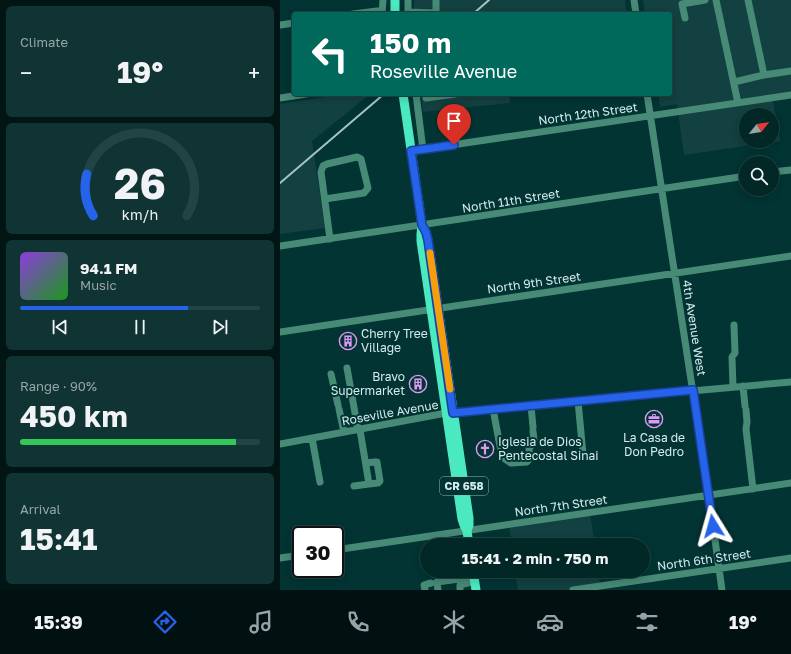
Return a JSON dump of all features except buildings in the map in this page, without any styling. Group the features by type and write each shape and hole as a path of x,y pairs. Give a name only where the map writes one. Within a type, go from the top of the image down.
{"main road":[{"path":"395,0 395,12"},
{"name":"CR 658","path":"403,96 422,225 428,240 434,309 450,413 462,519 468,538"}],"street":[{"path":"367,12 382,12 383,0"},
{"path":"408,0 408,12"},
{"path":"436,0 436,12"},
{"path":"634,0 636,12"},
{"path":"685,18 682,4 705,0"},
{"path":"716,0 738,103"},
{"path":"748,0 764,75"},
{"path":"280,25 292,23"},
{"path":"734,82 791,71"},
{"path":"280,98 293,96"},
{"path":"416,96 423,150"},
{"path":"426,98 440,96"},
{"name":"4th Avenue West","path":"647,96 709,495 722,590"},
{"name":"North 12th Street","path":"411,151 791,96"},
{"path":"325,199 364,193 368,188 361,159 358,157 323,166 321,172 330,239"},
{"path":"779,171 791,170"},
{"name":"North 11th Street","path":"280,246 739,177"},
{"name":"North 9th Street","path":"280,332 791,256"},
{"path":"733,387 732,357 735,353 734,325"},
{"path":"347,368 369,484"},
{"path":"332,374 344,432"},
{"name":"Roseville Avenue","path":"280,444 450,413 791,382"},
{"path":"743,386 753,489"},
{"path":"578,401 583,454"},
{"path":"493,409 500,446 505,459 511,463 527,462 530,458 529,449 534,440 531,406"},
{"path":"312,438 320,482"},
{"path":"354,486 378,483 380,481 377,462 366,463"},
{"name":"North 7th Street","path":"344,549 791,483"},
{"path":"280,558 292,556"},
{"name":"North 6th Street","path":"573,590 791,558"},
{"path":"438,590 437,582 474,580"},
{"path":"460,590 460,586 474,580"},
{"path":"425,590 424,585 431,583"}],"shaded area":[{"path":"414,0 625,0 627,12 413,12"},
{"path":"643,0 791,0 791,93 772,96 774,108 739,108 739,147 684,155 677,104 660,107 658,96 672,96 672,12 645,12"},
{"path":"332,96 368,96 312,141 325,228 280,234 280,104"},
{"path":"421,96 509,96 510,103 423,112"},
{"path":"590,514 594,538 511,538 509,526"},
{"path":"516,578 599,578 600,585 567,590 518,590"}],"railway":[{"path":"475,12 489,0"},
{"path":"280,183 382,96"}],"slow traffic":[{"path":"430,253 450,389"}],"place":[{"name":"Cherry Tree Village","path":"348,341"},
{"name":"Bravo Supermarket","path":"418,384"},
{"name":"La Casa de Don Pedro","path":"654,419"},
{"name":"Iglesia de Dios Pentecostal Sinai","path":"485,449"}],"route":[{"path":"454,145 411,151 422,225 428,240 453,413 693,390 713,526"}]}
